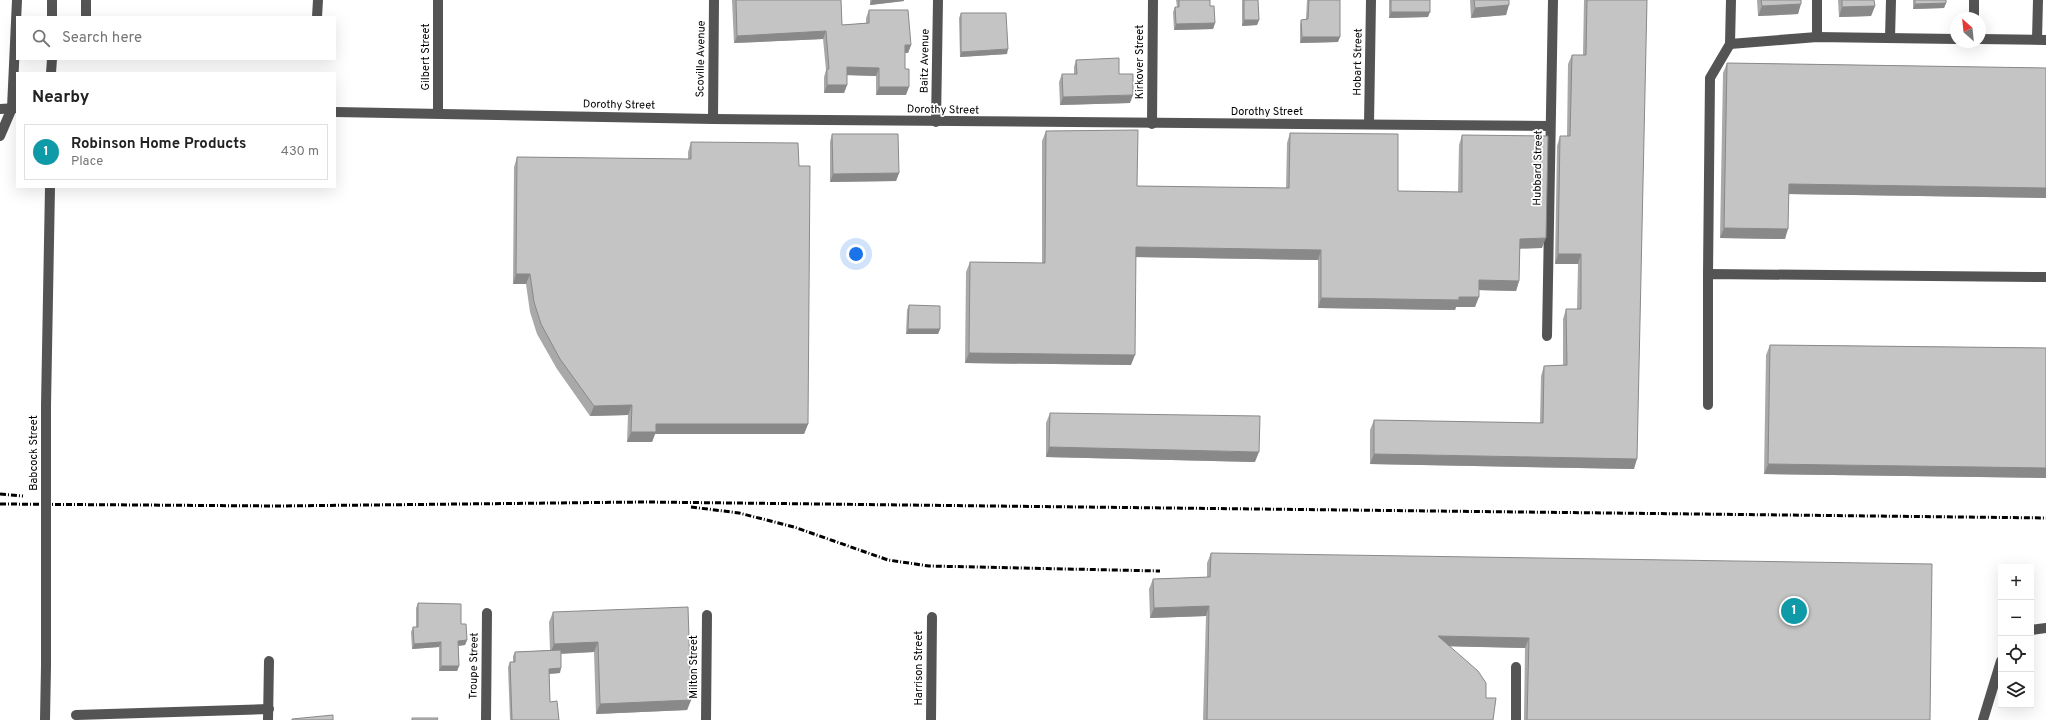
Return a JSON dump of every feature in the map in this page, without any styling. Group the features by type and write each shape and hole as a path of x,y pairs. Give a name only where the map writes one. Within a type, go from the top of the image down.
{"street":[{"path":"17,0 17,16"},
{"path":"52,0 52,16"},
{"path":"86,0 86,16"},
{"path":"317,16 318,0"},
{"name":"Gilbert Street","path":"438,0 438,113"},
{"name":"Scoville Avenue","path":"713,119 714,0"},
{"name":"Baitz Avenue","path":"936,122 938,0"},
{"name":"Kirkover Street","path":"1152,0 1152,124"},
{"name":"Hobart Street","path":"1369,124 1371,0"},
{"name":"Hubbard Street","path":"1547,336 1553,0"},
{"path":"1708,405 1710,78 1730,44 1731,0"},
{"path":"1817,0 1817,37"},
{"path":"1890,38 1891,0"},
{"path":"1974,0 1974,12"},
{"path":"1986,39 2042,40 2038,0"},
{"path":"1730,44 1817,37 1950,39"},
{"path":"0,136 15,108 16,54"},
{"path":"51,72 52,60"},
{"path":"0,109 15,108"},
{"name":"Dorothy Street","path":"336,112 936,122 1550,126"},
{"name":"Babcock Street","path":"45,720 46,406 50,188"},
{"path":"1708,274 2046,277"},
{"name":"Troupe Street","path":"486,720 487,613"},
{"name":"Milton Street","path":"706,720 707,615"},
{"name":"Harrison Street","path":"931,720 932,617"},
{"path":"2034,630 2046,628"},
{"path":"268,720 269,661"},
{"path":"1516,667 1516,720"},
{"path":"1983,720 1998,671"},
{"path":"76,715 269,709"}],"building":[{"path":"736,0 841,0 842,25 869,23 869,10 908,10 911,45 905,45 905,69 909,69 909,87 879,87 879,68 847,67 847,85 827,85 827,69 829,69 826,31 737,36"},
{"path":"1179,0 1210,0 1210,6 1214,6 1215,23 1176,24 1175,7 1179,7"},
{"path":"1244,0 1258,0 1259,20 1244,20"},
{"path":"1309,0 1340,0 1340,37 1302,37 1301,20 1308,19"},
{"path":"1391,0 1430,0 1430,12 1391,12"},
{"path":"1474,0 1509,0 1509,5 1475,8"},
{"path":"1587,0 1647,0 1637,459 1374,454 1374,420 1543,423 1544,366 1567,365 1566,309 1581,309 1581,254 1558,254 1560,136 1570,136 1572,55 1586,55"},
{"path":"1761,0 1801,0 1801,4 1762,6"},
{"path":"1842,0 1874,0 1875,6 1842,7"},
{"path":"1915,0 1946,0 1946,3 1915,4"},
{"path":"961,13 1006,13 1008,49 961,52"},
{"path":"1119,58 1119,74 1133,74 1133,95 1063,97 1062,74 1077,74 1076,60"},
{"path":"1727,63 2046,68 2046,188 1789,184 1788,229 1724,228"},
{"path":"1138,130 1137,186 1289,188 1290,133 1398,134 1398,191 1462,192 1462,135 1548,136 1546,238 1520,239 1519,281 1479,280 1479,297 1459,297 1459,300 1321,298 1321,250 1136,247 1135,355 969,353 970,262 1045,263 1046,131"},
{"path":"832,134 898,134 899,173 833,174"},
{"path":"691,142 798,143 799,166 810,166 808,424 656,424 656,432 631,432 632,405 594,406 560,359 541,324 534,302 530,274 516,274 517,157 691,159"},
{"path":"909,305 940,306 940,329 908,329"},
{"path":"1770,345 2046,348 2046,468 1768,464"},
{"path":"1050,413 1260,416 1259,452 1049,447"},
{"path":"1211,553 1932,564 1930,720 1527,720 1529,638 1438,636 1478,671 1486,683 1486,698 1496,698 1493,720 1207,720 1209,606 1154,608 1153,579 1210,577"},
{"path":"418,603 461,604 461,624 466,624 467,640 458,641 459,666 441,666 441,642 414,644 413,627 418,627"},
{"path":"688,607 691,700 600,704 598,642 554,644 553,612"},
{"path":"561,650 561,668 549,669 550,702 557,701 559,720 512,720 510,662 515,662 515,652"},
{"path":"333,715 333,720 292,720 292,719"},
{"path":"412,718 438,718 437,720 412,720"}],"railway":[{"path":"0,494 23,496"},
{"path":"0,504 278,506 645,502 2046,518"},
{"path":"691,507 739,513 794,527 888,560 929,566 1160,571"}],"place":[{"name":"Robinson Home Products","path":"1794,611"}]}
